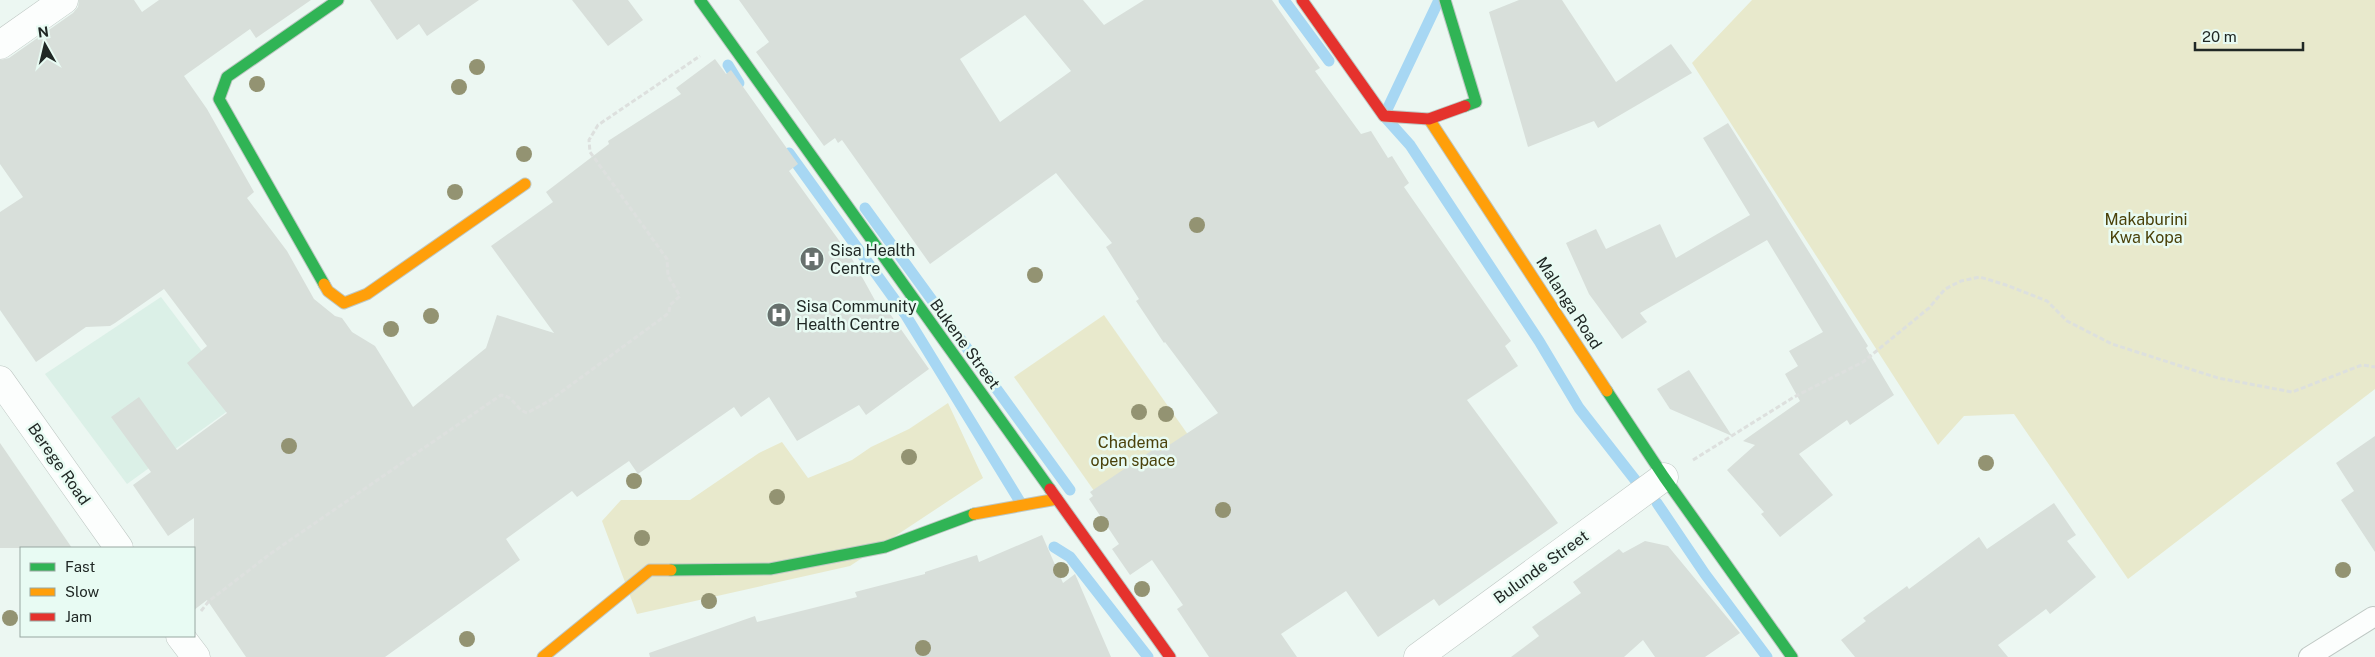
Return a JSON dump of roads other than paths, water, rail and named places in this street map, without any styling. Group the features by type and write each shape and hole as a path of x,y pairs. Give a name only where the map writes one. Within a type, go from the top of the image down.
{"street":[{"path":"0,45 64,0"},
{"path":"338,0 244,63 227,77 219,99 328,291 344,303 367,294 525,184"},
{"name":"Bukene Street","path":"700,0 1170,657"},
{"path":"1302,0 1384,116 1429,119 1476,102 1445,0"},
{"name":"Malanga Road","path":"1429,119 1664,477 1792,657"},
{"name":"Berege Road","path":"0,380 118,547"},
{"name":"Bulunde Street","path":"1418,657 1664,477"},
{"path":"543,657 650,570 770,569 885,547 980,512 1057,499"}],"lane":[{"path":"2309,657 2373,617"}],"waterway":[{"path":"1284,0 1329,61"},
{"path":"1439,0 1384,116 1410,145 1539,341 1579,408 1636,481"},
{"path":"728,65 739,83"},
{"path":"789,153 905,314 1022,505"},
{"path":"865,208 1070,490"},
{"path":"1657,503 1705,574 1767,657"},
{"path":"1054,547 1070,557 1148,657"}],"place":[{"name":"Sisa Health Centre","path":"812,259"},
{"name":"Sisa Community Health Centre","path":"779,315"}],"park label":[{"name":"Makaburini Kwa Kopa","path":"2146,228"},
{"name":"Chadema open space","path":"1133,451"}]}
